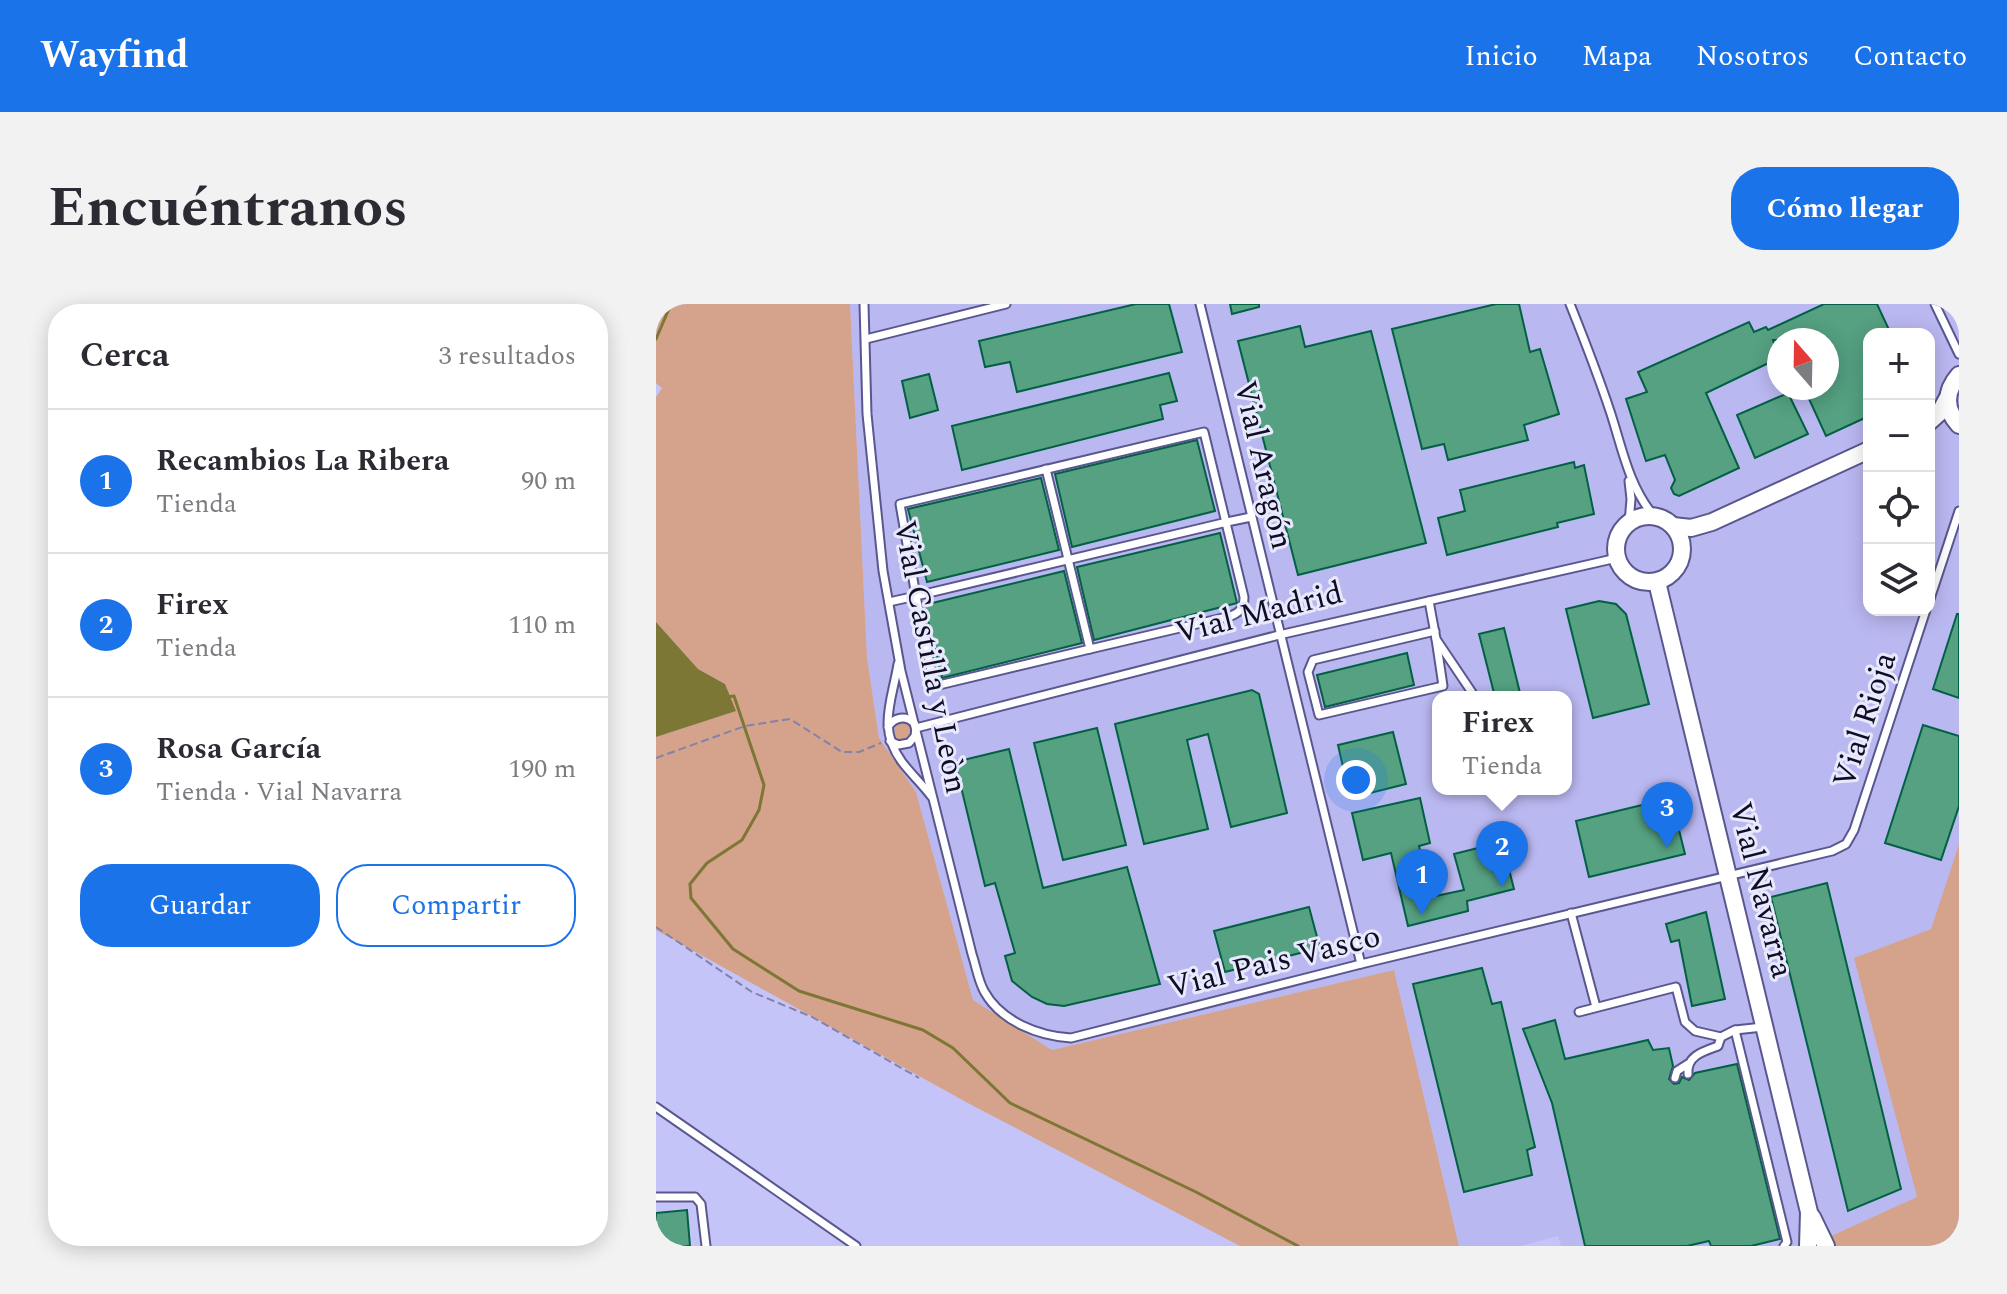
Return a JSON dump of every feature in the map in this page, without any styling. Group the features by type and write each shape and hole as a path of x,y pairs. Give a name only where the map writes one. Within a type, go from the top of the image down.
{"street":[{"path":"1935,417 1959,375"},
{"path":"1947,399 1949,412 1957,422"},
{"path":"1935,420 1957,422"},
{"path":"1673,526 1680,535 1682,553 1677,569 1657,582 1644,583 1622,569 1616,545 1620,532 1639,517 1653,515 1673,526 1691,528 1712,522 1863,453"},
{"path":"1682,553 1712,522"},
{"name":"Vial Navarra","path":"1657,582 1809,1212 1826,1246"},
{"name":"Vial Navarra","path":"1808,1246 1809,1212"}],"lane":[{"name":"Vial Castilla y Leòn","path":"864,304 872,483 899,658 972,954 984,991 998,1010"},
{"path":"866,339 1006,304"},
{"name":"Vial Aragón","path":"1200,304 1361,964"},
{"path":"1570,304 1629,474 1643,503 1653,515"},
{"path":"1935,304 1959,354"},
{"path":"1204,432 1244,605 1239,612 939,685 932,675 900,504 1046,469 1204,432"},
{"path":"1046,469 1090,649"},
{"path":"1629,474 1629,523"},
{"path":"1935,584 1959,511"},
{"path":"889,602 1251,517"},
{"name":"Vial Madrid","path":"916,726 1279,635 1617,558"},
{"path":"1429,601 1436,635 1443,686 1319,715 1308,672 1313,660 1436,635"},
{"name":"Vial Rioja","path":"1846,844 1857,822 1924,616"},
{"path":"1436,635 1471,691"},
{"path":"899,658 887,729 888,741 934,802"},
{"path":"887,729 893,721 902,718 909,718 916,726 915,736 909,743 898,745 888,741"},
{"name":"Vial Pais Vasco","path":"998,1010 1027,1028 1050,1037 1071,1038 1361,964 1832,851 1846,844"},
{"path":"1571,913 1596,1007"},
{"path":"1579,1012 1676,987 1685,1022 1695,1031 1721,1037 1735,1030 1765,1027"},
{"path":"1735,1030 1787,1242 1784,1246"},
{"path":"1675,1078 1677,1071 1702,1051 1718,1046 1721,1037"},
{"path":"1688,1074 1690,1063"},
{"path":"656,1107 856,1246"},
{"path":"656,1197 695,1197 701,1204 706,1246"}],"path":[{"path":"656,758 742,727 790,719 842,752 859,752 888,741"},
{"path":"656,927 752,992 812,1017 919,1078"}],"shaded area":[{"path":"656,304 850,304 867,658 879,738 916,792 973,1000 1052,1050 1394,970 1459,1246 1240,1246 966,1102 656,930 656,737 735,711 725,684 698,669 656,622 656,397 662,388 656,383"},
{"path":"850,304 1950,304 1959,323 1959,844 1931,929 1855,958 1917,1197 1809,1246 1561,1246 1558,1236 1521,1246 1459,1246 1394,970 1052,1050 973,1000 916,792 879,738 867,658"},
{"path":"656,622 698,669 725,684 736,711 656,737"},
{"path":"899,723 907,723 912,732 910,739 899,741 894,736 894,728"},
{"path":"1959,844 1959,1246 1809,1246 1917,1197 1854,958 1931,929"}],"building":[{"path":"1136,304 1169,304 1182,352 1017,392 1010,362 985,367 979,341"},
{"path":"1230,304 1259,304 1259,307 1232,314"},
{"path":"1496,304 1519,304 1530,352 1540,349 1559,414 1524,425 1528,440 1448,460 1444,444 1422,449 1392,329"},
{"path":"1824,304 1877,304 1888,328 1863,328 1863,419 1826,436 1810,400 1839,400 1839,328 1772,328"},
{"path":"1749,322 1754,332 1766,327 1767,364 1706,393 1739,468 1679,496 1674,494 1671,488 1675,480 1665,455 1646,461 1626,399 1647,392 1638,372"},
{"path":"1300,326 1305,347 1371,331 1426,543 1298,575 1238,341"},
{"path":"1169,373 1177,401 1160,405 1163,419 962,470 952,426"},
{"path":"929,374 938,410 910,418 902,381"},
{"path":"1772,400 1791,400 1808,434 1755,458 1737,415"},
{"path":"1197,440 1215,511 1072,547 1055,474"},
{"path":"1574,462 1575,468 1584,465 1594,514 1557,523 1558,527 1447,555 1438,518 1465,511 1460,490"},
{"path":"1041,478 1059,550 927,582 908,509"},
{"path":"1220,533 1237,603 1094,640 1077,567"},
{"path":"1064,571 1082,643 942,678 924,605"},
{"path":"1599,601 1616,604 1626,614 1649,704 1593,718 1566,609"},
{"path":"1959,614 1959,698 1933,689"},
{"path":"1504,628 1520,691 1493,691 1479,634"},
{"path":"1407,653 1414,685 1325,707 1317,675"},
{"path":"1252,690 1259,694 1287,813 1231,827 1208,734 1187,740 1208,829 1144,844 1115,724"},
{"path":"1923,725 1959,736 1959,806 1941,860 1885,843"},
{"path":"1097,728 1126,845 1063,860 1034,743"},
{"path":"1393,732 1406,784 1350,798 1338,745"},
{"path":"1009,749 1043,888 1127,867 1160,984 1064,1006 1047,1004 1032,997 1012,981 1005,956 1015,953 995,883 985,886 955,762"},
{"path":"1420,798 1430,843 1419,846 1431,897 1464,890 1454,854 1502,842 1514,889 1467,901 1468,911 1408,926 1391,853 1363,860 1352,813"},
{"path":"1671,798 1685,854 1589,877 1576,821"},
{"path":"1827,883 1901,1189 1848,1211 1771,897"},
{"path":"1309,907 1320,948 1225,972 1214,931"},
{"path":"1706,912 1725,999 1692,1006 1679,940 1671,942 1666,924"},
{"path":"1482,968 1492,1004 1501,1002 1535,1147 1527,1150 1532,1175 1464,1192 1413,984"},
{"path":"1555,1020 1565,1059 1648,1040 1653,1050 1669,1048 1673,1066 1669,1079 1674,1084 1679,1083 1682,1077 1689,1080 1695,1073 1737,1064 1780,1239 1751,1246 1711,1246 1709,1241 1687,1246 1585,1246 1552,1103 1523,1029"},
{"path":"687,1210 690,1246 656,1246 656,1213"}],"waterway":[{"path":"656,339 671,304"},
{"path":"726,697 734,696 764,785 759,810 742,840 707,863 690,884 691,898 733,949 799,991 923,1030 953,1048 1010,1103 1196,1192 1298,1246"}],"place":[{"name":"Rosa García","path":"1667,848"},
{"name":"Firex","path":"1502,887"},
{"name":"Recambios La Ribera","path":"1422,915"}]}
